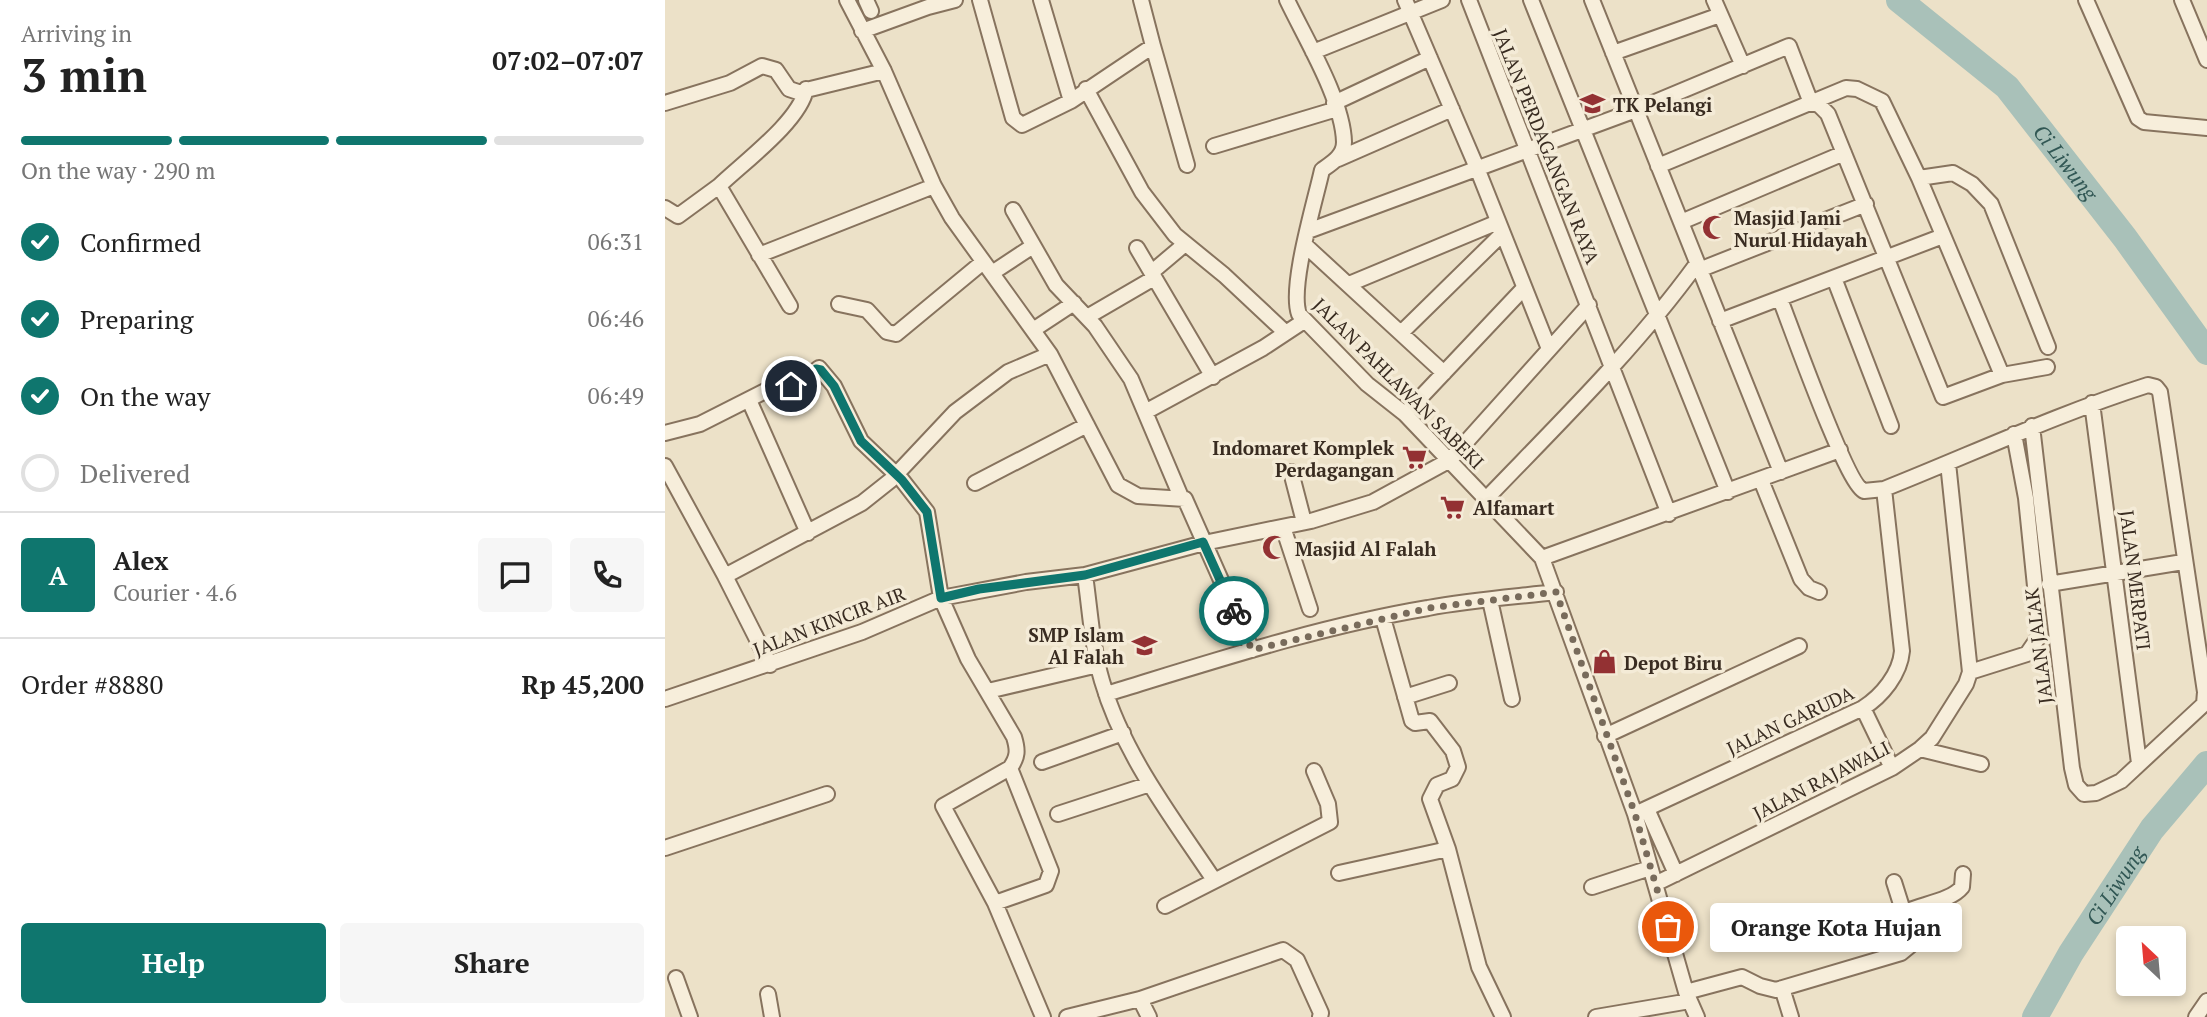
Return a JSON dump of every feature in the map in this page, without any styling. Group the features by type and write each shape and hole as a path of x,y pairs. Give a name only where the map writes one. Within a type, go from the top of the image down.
{"street":[{"path":"847,0 884,71 934,186 987,267 1050,354 1118,485 1127,493 1138,496 1181,497"},
{"path":"862,31 939,2 955,0"},
{"path":"980,0 1017,123 1022,125 1071,101 1153,46"},
{"path":"1041,0 1071,101"},
{"path":"1142,0 1187,165"},
{"path":"1314,52 1407,6 1443,0"},
{"name":"JALAN PERDAGANGAN RAYA","path":"1469,0 1526,150 1590,305 1669,514"},
{"path":"1531,0 1728,492"},
{"path":"1714,0 1743,66"},
{"path":"2086,0 2138,118 2144,122 2207,128"},
{"path":"2182,0 2207,60"},
{"path":"1290,1 1335,106 1345,144 1338,159"},
{"path":"1596,1 1613,53 1697,268 1781,472"},
{"path":"1407,6 1477,168 1549,349"},
{"path":"1613,53 1720,15"},
{"path":"1444,373 1349,284 1307,238 1477,168 1636,110 1789,46 1811,103"},
{"path":"1214,146 1335,106 1430,58"},
{"path":"665,103 709,90 769,66 776,69 789,89 797,92 884,71"},
{"path":"1658,166 1846,88 1857,89 1882,101 1919,178 2002,375"},
{"path":"665,208 678,216 719,186 783,125 803,102 806,89"},
{"path":"1086,89 1142,192 1185,244 1224,275 1286,333"},
{"path":"1811,103 1819,105 1828,114 1943,397 2002,375 2047,367"},
{"path":"1338,159 1452,109"},
{"path":"1681,222 1843,153"},
{"name":"JALAN PAHLAWAN SABEKI","path":"1338,159 1322,170 1296,305 1304,321 1367,384 1405,414 1542,558 1605,736 1641,812 1650,868 1688,996 1697,1017"},
{"path":"1919,178 1953,173 1972,184 1991,204 2048,347"},
{"path":"719,186 790,306"},
{"path":"759,255 934,186"},
{"path":"1486,499 1612,368 1697,268 1866,204"},
{"path":"1013,210 1056,285 1087,317 1131,379 1147,411 1181,497 1252,650"},
{"path":"1349,284 1500,228"},
{"path":"1401,333 1500,228"},
{"path":"1720,321 1943,236"},
{"path":"1087,317 1153,275 1185,244"},
{"path":"839,304 867,310 887,332 896,334 987,267 1033,246"},
{"path":"1137,248 1213,377"},
{"path":"1835,278 1891,426"},
{"path":"1405,414 1524,288"},
{"path":"1780,299 1840,450 1859,489 1884,489 2092,403 2148,386 2156,387 2164,402 2183,562 2205,692 2204,704 2140,763"},
{"path":"1033,330 1074,303"},
{"path":"1450,460 1590,305"},
{"path":"1147,411 1213,377 1304,321"},
{"path":"725,576 862,503 895,475 955,412 1008,372 1050,354"},
{"path":"665,433 696,425 785,381 791,386 799,384 816,369 821,370 834,386 861,441 927,512 941,598 968,659 1002,713 1018,750 1016,760 1010,768 943,806 995,903 1038,1011 1043,1017"},
{"path":"749,400 808,533"},
{"name":"JALAN MERPATI","path":"2092,403 2140,763"},
{"path":"975,483 1087,425"},
{"name":"JALAN JALAK","path":"2032,426 2049,584 2076,785 2084,794 2096,793 2120,781 2140,763"},
{"path":"1948,463 1970,672 2027,654 2040,635 2026,498 2014,434"},
{"path":"1542,558 1840,450"},
{"name":"JALAN KINCIR AIR","path":"665,699 770,665 941,598 1015,583 1085,575 1203,542 1283,527 1373,502 1450,460"},
{"path":"665,466 770,665"},
{"path":"1291,472 1304,522"},
{"path":"1761,480 1801,579 1809,588 1819,592"},
{"name":"JALAN GARUDA","path":"1641,812 1863,708 1881,694 1896,671 1902,651 1884,489"},
{"path":"1283,527 1310,609"},
{"path":"2049,584 2183,562"},
{"path":"1085,575 1098,665 1123,733 1150,784 1214,880"},
{"path":"1107,694 1252,650 1383,618 1429,608 1556,592"},
{"path":"1490,600 1512,699"},
{"path":"1383,618 1412,720 1415,723 1430,721 1453,751 1458,767 1452,779 1437,785 1430,799 1448,849 1479,967 1503,1017"},
{"path":"1605,736 1799,646"},
{"path":"988,691 1098,665"},
{"name":"JALAN RAJAWALI","path":"1655,884 1892,768 1932,738 1966,684 1970,672"},
{"path":"1405,696 1449,683"},
{"path":"1863,708 1892,768"},
{"path":"1042,761 1123,733"},
{"path":"1920,749 1981,764"},
{"path":"995,903 1041,888 1050,879 1051,871 1010,768"},
{"path":"1165,906 1330,822 1328,804 1314,771"},
{"path":"1058,814 1150,784"},
{"path":"665,848 827,794"},
{"path":"1641,812 1676,874"},
{"path":"1339,873 1448,849"},
{"path":"1592,887 1650,868"},
{"path":"1905,912 1929,901 1949,898 1962,887 1963,874"},
{"path":"1596,1017 1688,996 1742,977 1767,989 1782,988 1901,953 1912,944 1905,912 1894,882"},
{"path":"1067,1017 1140,999 1283,950 1297,960 1321,1013 1320,1017"},
{"path":"676,978 690,1017"},
{"path":"1782,988 1791,1017"},
{"path":"768,994 772,1017"},
{"path":"1140,999 1149,1017"},
{"path":"2196,1017 2207,1001"}],"waterway":[{"name":"Ci Liwung","path":"1899,0 2007,87 2125,238 2207,352"},
{"name":"Ci Liwung","path":"2035,1017 2071,953 2152,829 2207,764"}],"way so far":[{"path":"1234,611 1252,650 1429,608 1556,592 1605,736 1635,814 1668,927"}],"place":[{"name":"TK Pelangi","path":"1593,104"},
{"name":"Masjid Jami Nurul Hidayah","path":"1714,228"},
{"name":"Indomaret Komplek Perdagangan","path":"1414,458"},
{"name":"Alfamart","path":"1453,507"},
{"name":"Masjid Al Falah","path":"1275,548"},
{"name":"SMP Islam Al Falah","path":"1144,645"},
{"name":"Depot Biru","path":"1604,662"},
{"name":"Orange Kota Hujan","path":"1668,927"}],"route":[{"path":"791,386 799,384 816,369 821,370 834,386 867,449 917,496 931,524 941,598 979,589 1085,575 1203,542 1234,611"}]}
